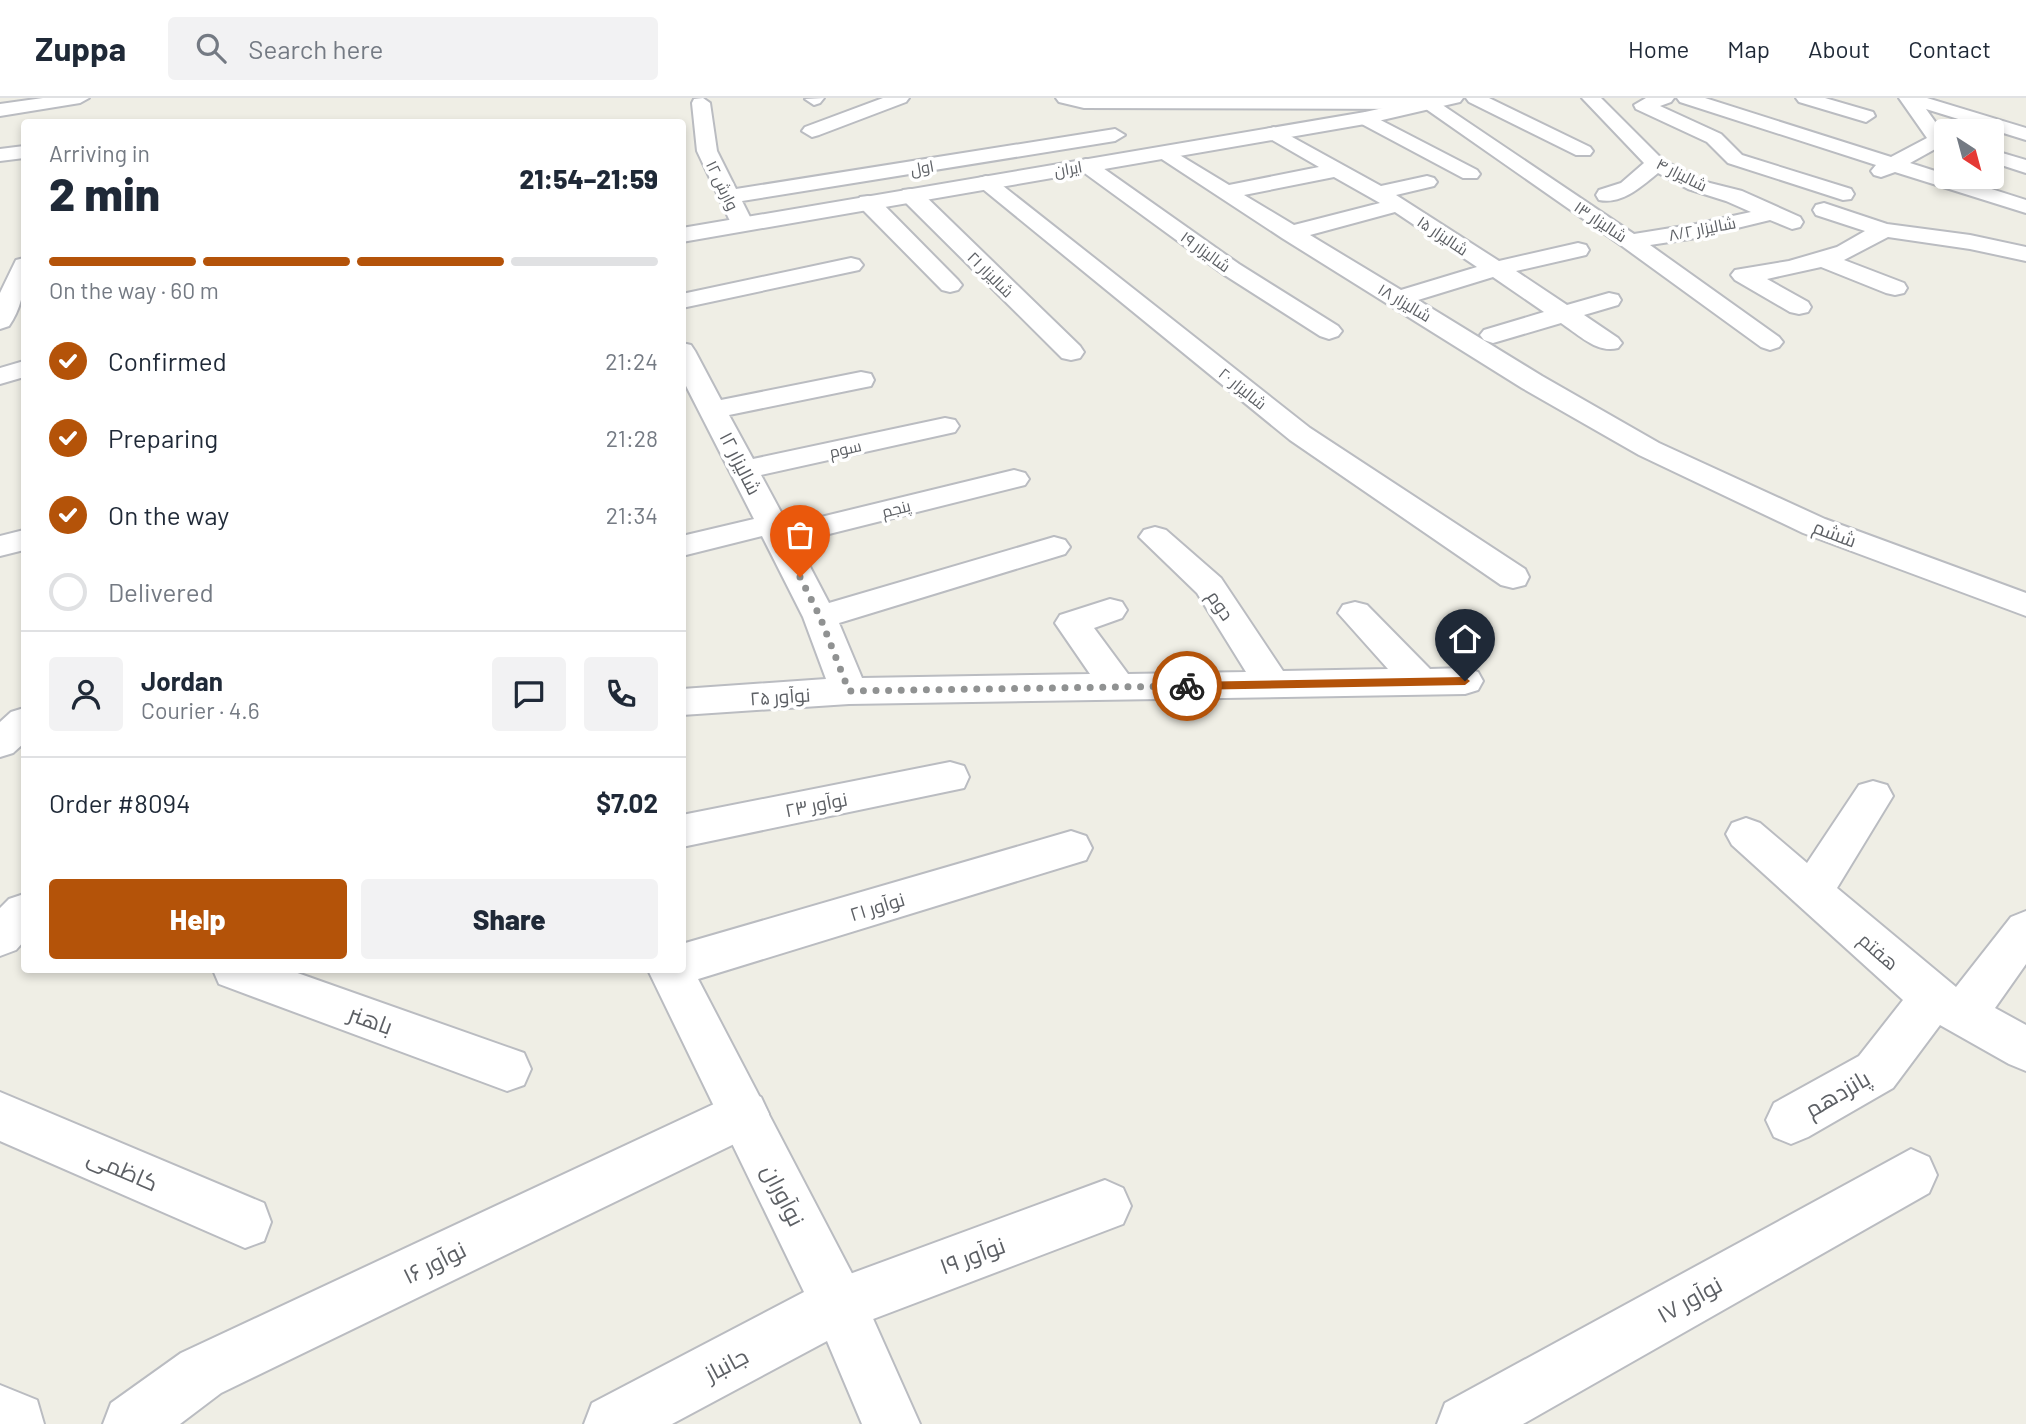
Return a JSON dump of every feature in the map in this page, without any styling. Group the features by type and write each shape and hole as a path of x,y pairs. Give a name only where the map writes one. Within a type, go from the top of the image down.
{"street":[{"path":"0,110 80,98"},
{"path":"814,98 858,114"},
{"path":"812,131 900,98"},
{"path":"1065,98 1084,102 1363,106 1409,141 1469,174"},
{"path":"1475,98 1583,151"},
{"name":"شالیزار ۴","path":"1591,98 1656,164 1695,184 1734,196 1782,217"},
{"path":"1665,98 1643,105 1714,138 1735,159 1843,194"},
{"path":"1686,98 2026,207"},
{"path":"1908,98 2026,134"},
{"path":"1908,98 1934,131"},
{"name":"ایران","path":"686,234 1086,165 1158,140 1274,133 1363,106 1446,99"},
{"name":"شالیزار ۱۳","path":"1446,99 1535,177 1630,241 1770,342"},
{"path":"1778,114 1812,100 1866,116 1844,134"},
{"name":"وارش ۱۲","path":"701,103 707,150 742,224"},
{"name":"شالیزار ۱۸","path":"1130,108 1158,140 1225,192 1532,382 1649,449"},
{"name":"شالیزار ۱۵","path":"1274,133 1398,205 1609,343"},
{"name":"اول","path":"729,197 1115,135"},
{"path":"1380,146 1409,141"},
{"path":"1934,145 1892,165 1843,194 1824,210 1884,230 2015,246"},
{"path":"0,155 21,152"},
{"path":"1767,169 1791,155"},
{"path":"2004,160 2026,167"},
{"path":"1607,195 1628,187 1656,164"},
{"name":"شالیزار ۱۹","path":"1086,165 1231,269 1329,331"},
{"path":"1225,192 1337,170"},
{"path":"1510,181 1535,177"},
{"name":"شالیزار ۲۰","path":"986,182 1300,435 1513,577"},
{"path":"1378,193 1427,182"},
{"name":"شالیزار ۲۱","path":"911,195 1071,352"},
{"path":"868,202 950,285"},
{"path":"1290,233 1398,205"},
{"path":"1551,211 1577,205"},
{"name":"شالیزار ۸/۲","path":"1630,241 1782,217"},
{"path":"1799,307 1743,275 1792,268 1845,252 1884,230"},
{"path":"1400,298 1495,269 1578,250"},
{"path":"1822,259 1895,288 1874,300"},
{"path":"686,299 851,265"},
{"path":"0,321 21,272"},
{"path":"1493,335 1609,300"},
{"name":"شالیزار ۱۲","path":"686,359 820,617 849,691"},
{"path":"0,376 21,370"},
{"path":"713,410 861,380"},
{"name":"سوم","path":"745,470 945,426"},
{"name":"ششم","path":"1649,449 1814,526 2026,605"},
{"name":"پنجم","path":"686,545 776,530 1014,479"},
{"name":"دوم","path":"1155,537 1209,586 1273,685"},
{"path":"0,546 21,541"},
{"path":"820,617 1054,547"},
{"path":"1110,610 1072,622 1119,688"},
{"path":"1355,613 1421,682"},
{"name":"نوآور ۲۵","path":"686,702 849,691 1465,681"},
{"path":"0,714 21,719"},
{"path":"0,743 21,723"},
{"name":"نوآور ۲۳","path":"686,830 950,777"},
{"path":"1811,892 1873,796"},
{"name":"هفتم","path":"1746,834 1948,1006 2026,1049"},
{"name":"نوآور ۲۱","path":"686,963 1071,848"},
{"path":"0,937 21,915"},
{"name":"پانزدهم","path":"1791,1120 1876,1072 2026,930"},
{"name":"باهنر","path":"243,973 506,1069"},
{"name":"نوآوران","path":"672,973 839,1304 891,1424"},
{"name":"نوآور ۱۶","path":"132,1424 201,1373 744,1114"},
{"name":"کاظمی","path":"0,1116 245,1222"},
{"name":"نوآور ۱۷","path":"1466,1424 1911,1175"},
{"name":"نوآور ۱۹","path":"839,1304 1105,1206"},
{"name":"جانباز","path":"612,1424 839,1304"}],"way so far":[{"path":"800,577 820,617 849,691 1187,686"}],"route":[{"path":"1187,686 1465,681"}]}
